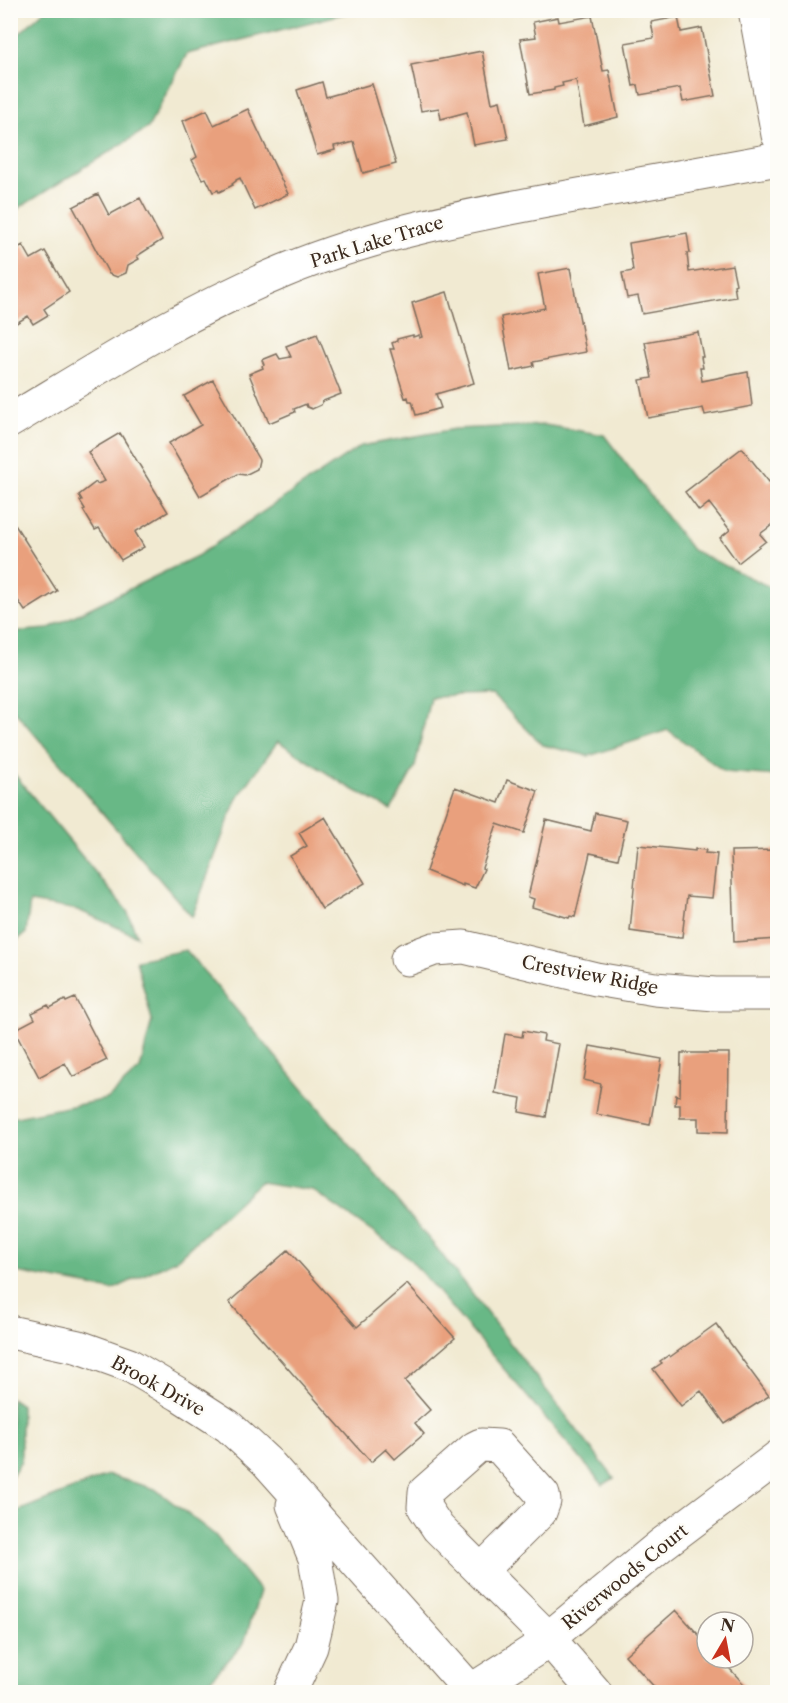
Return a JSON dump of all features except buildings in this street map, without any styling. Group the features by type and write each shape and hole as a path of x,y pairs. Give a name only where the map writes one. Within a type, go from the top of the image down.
{"street":[{"path":"755,10 777,135"},
{"name":"Park Lake Trace","path":"10,421 178,321 226,296 286,270 345,249 405,230 467,216 777,159"},
{"name":"Crestview Ridge","path":"407,959 434,949 464,947 586,977 655,988 715,994 777,994"},
{"name":"Brook Drive","path":"10,1332 79,1347 129,1365 228,1426 267,1462 470,1692"},
{"name":"Riverwoods Court","path":"470,1692 549,1639 662,1545 777,1457"},
{"name":"Brook Drive","path":"283,1481 315,1558 322,1601 311,1647 290,1692"},
{"path":"482,1571 549,1639 595,1692"}],"green space":[{"path":"45,10 354,11 187,54 148,128 11,213 11,41"},
{"path":"545,425 604,435 692,550 774,589 777,588 777,776 725,772 668,730 589,756 543,745 492,695 430,697 415,767 391,810 345,785 278,741 236,800 192,917 11,707 11,632 47,629 197,556 361,446 455,429"},
{"path":"11,770 127,911 137,936 78,910 30,902 26,933 11,945"},
{"path":"186,950 439,1251 614,1478 603,1485 408,1257 312,1190 260,1182 177,1259 112,1290 11,1271 11,1118 107,1099 140,1069 152,1020 136,960"},
{"path":"11,1398 21,1405 21,1461 11,1477"},
{"path":"108,1475 155,1489 215,1535 260,1591 244,1643 211,1679 194,1692 11,1692 11,1510 13,1513"}]}
